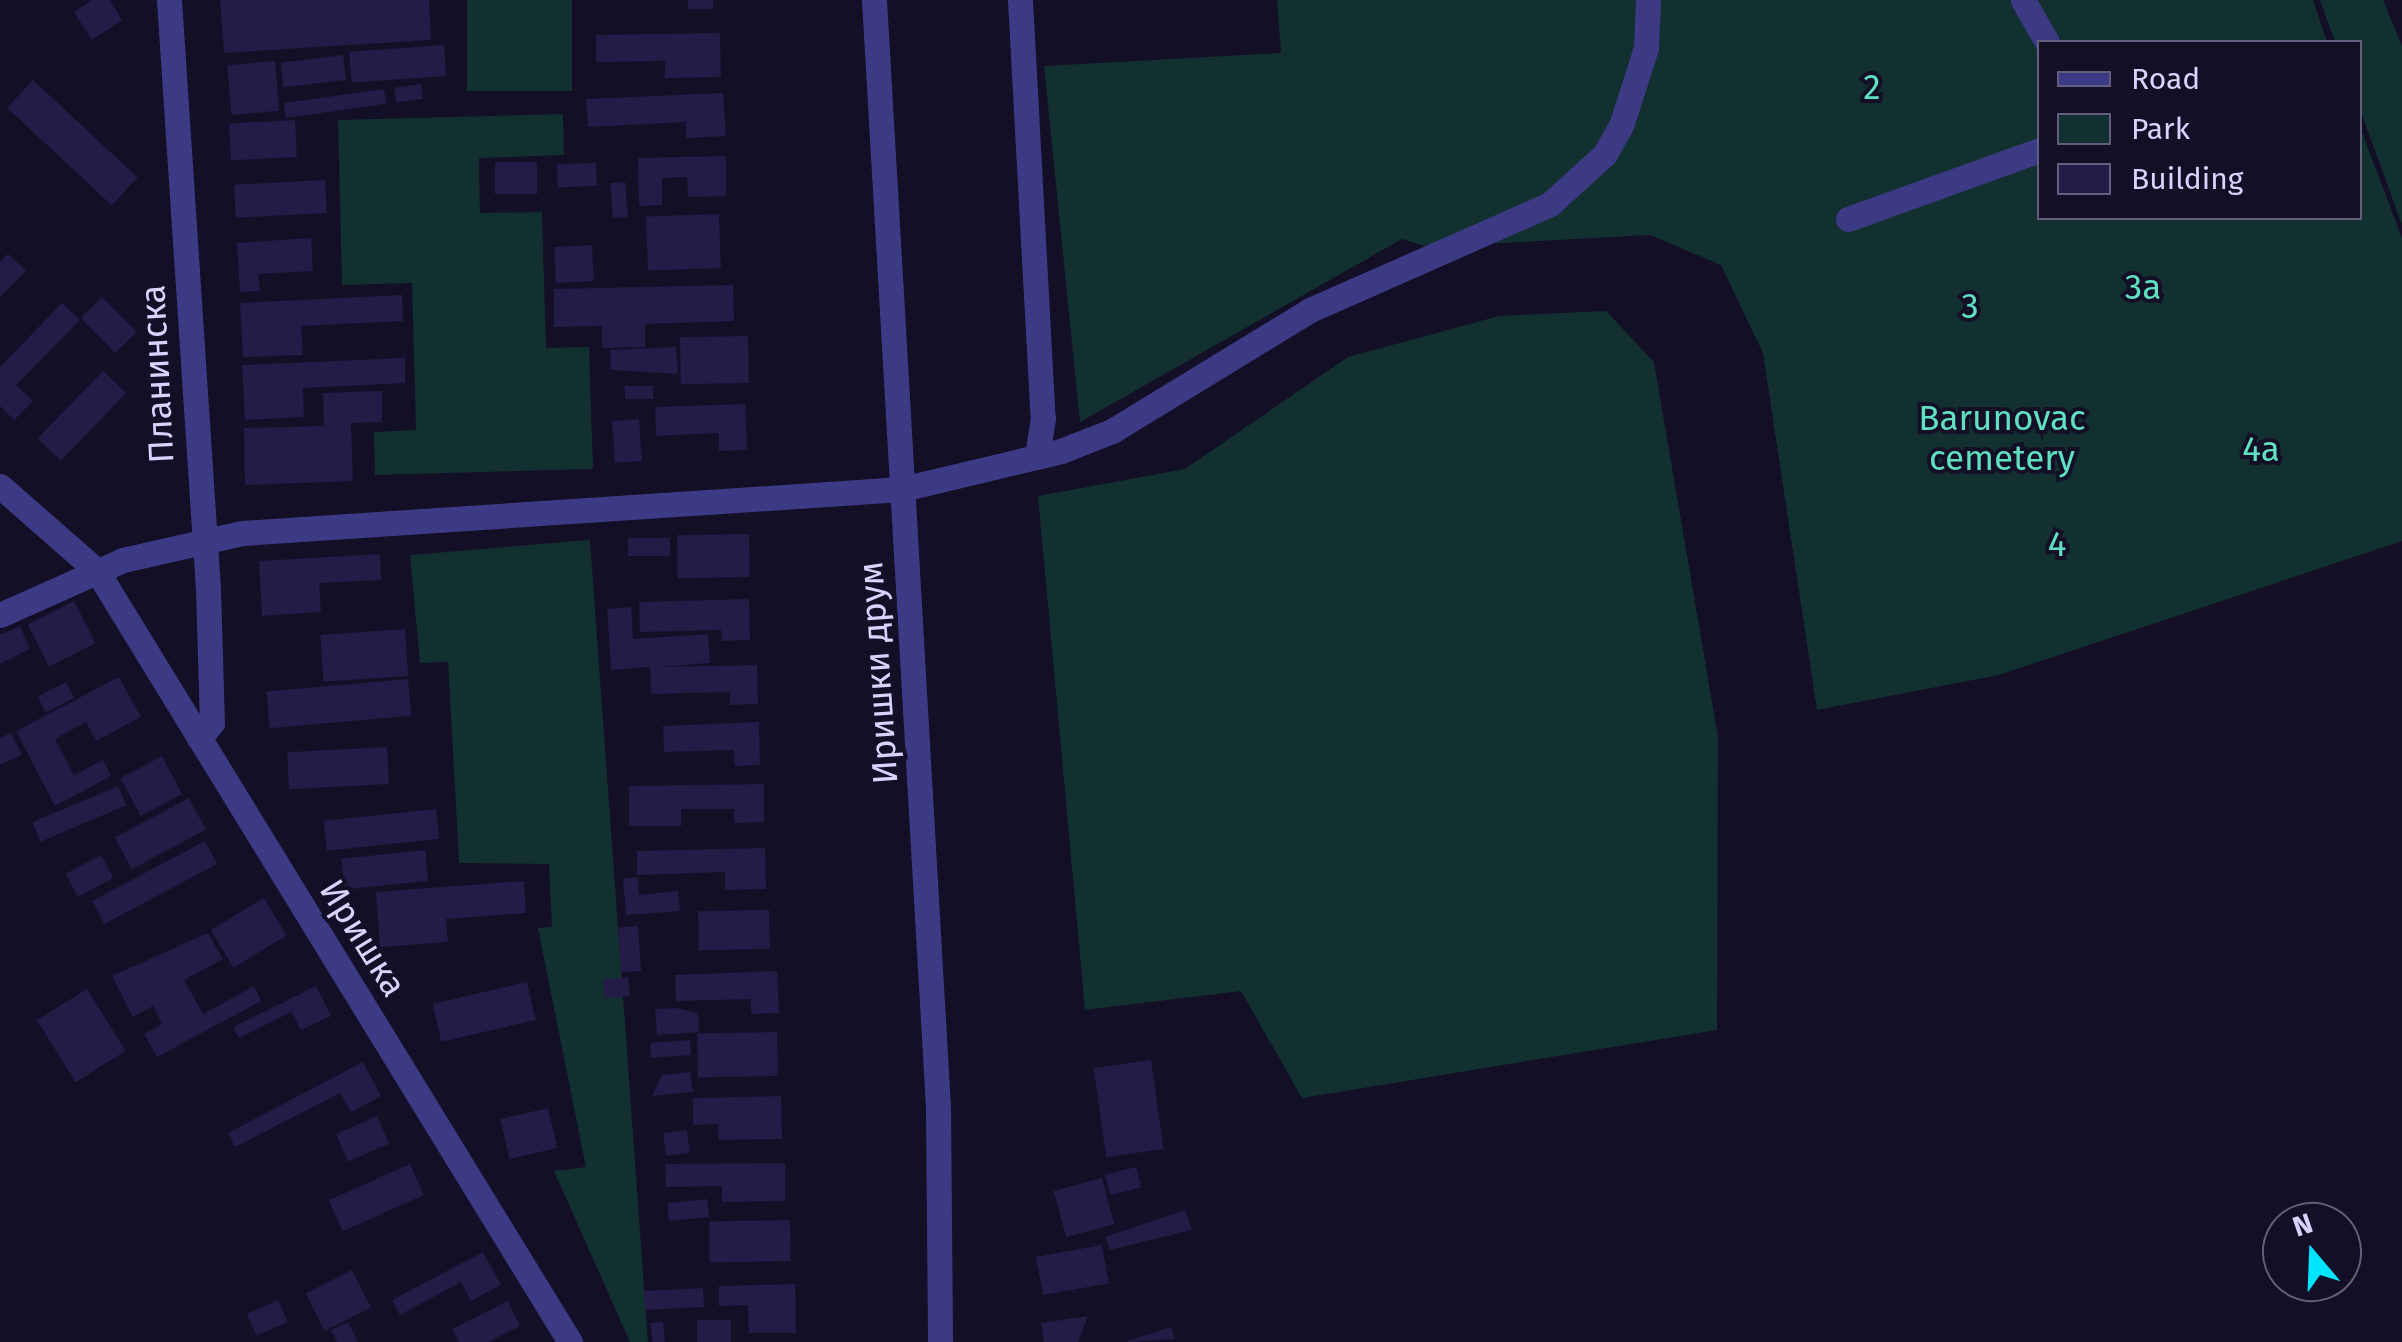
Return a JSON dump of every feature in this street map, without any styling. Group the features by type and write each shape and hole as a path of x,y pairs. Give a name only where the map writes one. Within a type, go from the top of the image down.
{"street":[{"name":"Планинска","path":"169,0 212,723 200,738"},
{"name":"Иришки друм","path":"874,0 938,1108 940,1342"},
{"path":"1020,0 1043,418 1037,456"},
{"path":"0,615 97,570 204,540 902,489 1037,456 1112,431 1310,310 1550,204 1606,154 1622,123 1646,48 1648,0"},
{"path":"2023,0 2046,40"},
{"path":"1848,219 2037,151"},
{"name":"Иришка","path":"0,486 97,570 570,1342"}],"green space":[{"path":"467,0 572,0 572,91 467,91"},
{"name":"Barunovac cemetery","path":"1277,0 2313,0 2326,40 2037,40 2037,220 2362,220 2362,132 2402,238 2402,541 1999,675 1817,710 1763,353 1721,265 1650,235 1428,247 1402,239 1080,422 1044,66 1281,53"},
{"path":"2320,0 2383,0 2402,46 2402,225 2362,115 2362,40 2334,40"},
{"path":"563,114 564,155 479,158 480,213 542,212 546,348 589,347 593,469 375,475 374,432 416,430 412,283 342,285 338,120"},
{"path":"1606,311 1654,362 1718,737 1717,1030 1302,1098 1241,991 1085,1010 1038,496 1185,469 1348,357 1499,316"},
{"path":"590,540 648,1342 630,1342 554,1171 586,1167 538,928 552,927 549,864 459,863 448,662 420,663 410,555"}],"building":[{"path":"92,0 110,0 122,20 92,40 74,12"},
{"path":"220,0 429,0 431,40 224,53"},
{"path":"688,0 713,0 713,9 688,9"},
{"path":"720,33 721,77 665,78 665,61 596,62 596,35"},
{"path":"444,45 446,76 351,83 349,52"},
{"path":"343,55 346,80 284,87 280,63"},
{"path":"275,61 279,111 232,115 227,65"},
{"path":"33,80 138,178 112,205 7,108"},
{"path":"421,84 423,99 396,103 394,88"},
{"path":"384,89 386,104 286,118 284,103"},
{"path":"723,93 726,136 686,138 686,122 588,127 586,99"},
{"path":"295,120 297,157 231,160 229,123"},
{"path":"726,156 726,196 688,197 687,177 662,178 662,205 639,206 638,158"},
{"path":"495,162 537,162 537,194 495,194"},
{"path":"596,163 597,186 558,187 557,164"},
{"path":"325,180 327,213 236,218 234,185"},
{"path":"625,182 628,217 613,218 610,183"},
{"path":"719,214 721,268 648,271 646,217"},
{"path":"311,238 313,271 258,274 260,291 240,292 237,243"},
{"path":"592,245 594,281 556,283 554,247"},
{"path":"8,254 26,271 0,297 0,262"},
{"path":"733,285 734,321 645,324 645,347 602,348 602,326 554,327 554,289"},
{"path":"402,295 403,321 301,326 303,355 243,357 240,303"},
{"path":"102,297 137,332 115,353 81,318"},
{"path":"62,303 80,320 16,385 33,401 14,420 0,406 0,367"},
{"path":"748,336 749,383 681,384 680,337"},
{"path":"676,347 678,374 611,370 610,350"},
{"path":"405,358 405,383 303,388 304,417 245,420 242,365"},
{"path":"103,371 126,393 61,461 38,439"},
{"path":"625,386 653,386 653,399 625,399"},
{"path":"382,391 382,422 351,423 353,481 245,485 244,428 324,426 323,393"},
{"path":"745,404 747,450 719,451 719,433 656,436 655,407"},
{"path":"639,419 642,461 615,463 612,421"},
{"path":"749,534 750,577 678,578 677,535"},
{"path":"628,538 670,538 670,556 628,556"},
{"path":"380,554 381,580 319,583 321,612 262,616 259,561"},
{"path":"749,599 750,640 722,641 721,630 640,632 639,602"},
{"path":"74,601 95,643 49,666 28,625"},
{"path":"631,607 633,639 708,634 710,663 657,667 757,665 758,704 730,705 730,692 651,694 650,667 611,670 607,609"},
{"path":"20,626 30,649 0,664 0,635"},
{"path":"405,629 408,676 323,682 320,635"},
{"path":"119,677 141,717 96,741 86,722 55,739 74,775 103,760 111,776 55,806 16,731"},
{"path":"408,679 411,716 270,728 267,691"},
{"path":"66,682 74,698 46,713 37,697"},
{"path":"759,722 760,765 735,766 734,750 664,752 663,726"},
{"path":"11,733 22,755 0,765 0,738"},
{"path":"387,747 389,784 289,789 287,752"},
{"path":"162,756 182,794 141,816 121,778"},
{"path":"764,784 764,822 734,823 734,809 681,809 681,826 629,826 629,786"},
{"path":"118,786 126,805 41,842 32,822"},
{"path":"189,798 206,830 132,869 115,837"},
{"path":"436,809 439,839 327,851 324,821"},
{"path":"205,841 217,864 104,924 92,901"},
{"path":"765,848 766,889 725,890 725,872 637,875 637,851"},
{"path":"425,850 428,881 345,890 341,859"},
{"path":"101,855 113,878 78,897 66,874"},
{"path":"638,877 639,895 678,891 680,911 626,915 623,879"},
{"path":"524,881 526,913 446,919 448,942 380,947 376,892"},
{"path":"264,898 287,936 234,968 211,930"},
{"path":"769,910 770,949 699,950 698,911"},
{"path":"638,926 641,971 621,972 618,927"},
{"path":"208,933 223,959 184,980 203,1014 254,986 261,1001 157,1057 144,1034 162,1024 153,1006 133,1017 112,976"},
{"path":"777,971 779,1013 751,1014 751,999 676,1001 675,975"},
{"path":"628,977 630,996 605,999 603,980"},
{"path":"527,982 536,1020 441,1042 432,1004"},
{"path":"316,986 331,1016 301,1030 291,1012 239,1038 233,1027"},
{"path":"87,989 126,1051 76,1082 37,1020"},
{"path":"655,1009 698,1013 699,1032 657,1035"},
{"path":"777,1032 778,1076 698,1077 697,1033"},
{"path":"690,1040 691,1055 651,1058 650,1043"},
{"path":"1151,1060 1164,1149 1106,1157 1094,1068"},
{"path":"363,1062 381,1096 351,1112 340,1093 235,1147 228,1133"},
{"path":"690,1072 693,1092 652,1096 662,1075"},
{"path":"781,1096 782,1139 719,1140 718,1124 693,1125 693,1098"},
{"path":"548,1108 557,1148 509,1159 500,1119"},
{"path":"377,1116 389,1143 348,1162 336,1134"},
{"path":"687,1130 690,1153 666,1156 663,1133"},
{"path":"785,1163 785,1201 722,1202 722,1186 666,1187 665,1164"},
{"path":"410,1164 424,1195 343,1231 329,1200"},
{"path":"1136,1167 1141,1187 1110,1195 1105,1175"},
{"path":"1102,1178 1114,1224 1066,1237 1054,1191"},
{"path":"707,1199 709,1217 669,1221 667,1203"},
{"path":"1185,1210 1192,1230 1110,1250 1105,1237"},
{"path":"790,1220 791,1261 710,1262 709,1221"},
{"path":"1102,1245 1109,1283 1043,1295 1036,1257"},
{"path":"483,1252 501,1285 471,1301 461,1282 400,1315 392,1300"},
{"path":"352,1270 371,1307 325,1331 306,1294"},
{"path":"795,1284 796,1333 749,1333 748,1305 719,1306 719,1286"},
{"path":"703,1288 704,1307 645,1310 644,1291"},
{"path":"278,1300 288,1322 257,1336 247,1314"},
{"path":"508,1301 520,1326 488,1342 459,1342 452,1329"},
{"path":"1088,1316 1078,1342 1044,1342 1041,1323"},
{"path":"697,1320 731,1320 731,1342 697,1342"},
{"path":"348,1322 358,1342 337,1342 331,1330"},
{"path":"663,1322 665,1342 653,1342 650,1323"},
{"path":"1171,1327 1175,1339 1128,1342 1128,1341"}],"park label":[{"name":"2","path":"1872,87"},
{"name":"3a","path":"2143,287"},
{"name":"3","path":"1970,306"},
{"name":"4a","path":"2261,449"},
{"name":"4","path":"2057,544"}]}
